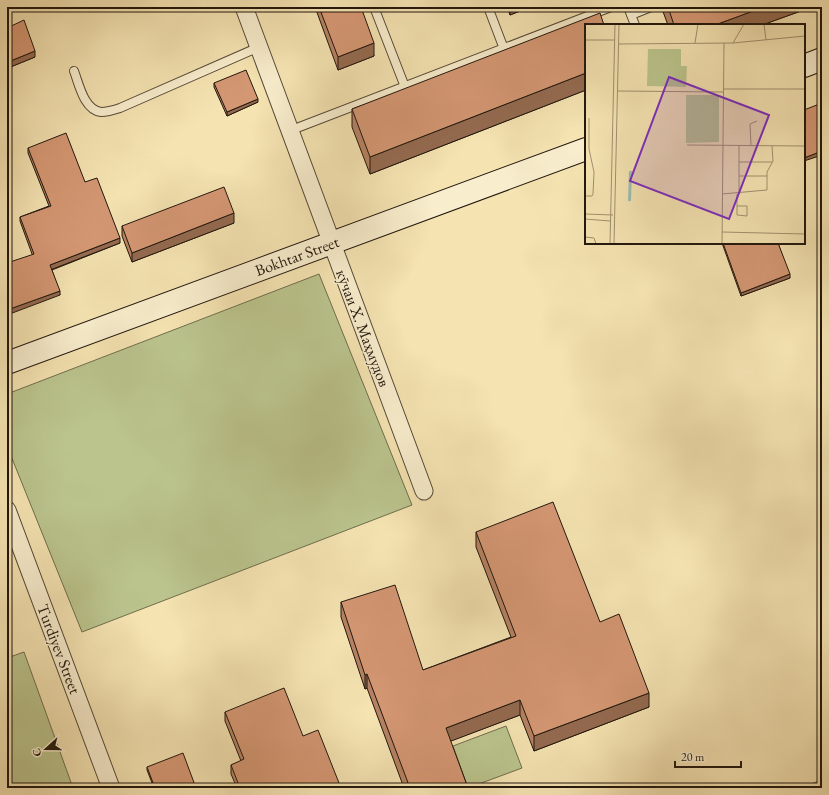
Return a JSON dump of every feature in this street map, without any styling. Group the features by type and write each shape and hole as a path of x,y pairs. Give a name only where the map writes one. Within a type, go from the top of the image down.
{"street":[{"name":"кӯчаи Х. Маҳмудов","path":"244,7 424,491"},
{"path":"805,66 822,58"},
{"name":"Bokhtar Street","path":"7,363 585,149"},
{"name":"Turdiyev Street","path":"7,510 111,788"}],"lane":[{"path":"374,7 405,87"},
{"path":"488,7 504,49"},
{"path":"289,131 611,7"},
{"path":"635,24 629,11 651,7"},
{"path":"74,72 86,101 94,109 101,112 109,111 120,108 259,47"}],"green space":[{"path":"319,274 412,505 82,632 7,446 7,394"},
{"path":"24,652 73,788 7,788 7,658"},
{"path":"506,726 522,768 468,788 453,746"}],"water":[{"path":"822,780 822,788 800,788"}],"building":[{"path":"319,7 361,7 374,43 338,57"},
{"path":"668,7 764,7 718,24 674,24"},
{"path":"600,13 604,24 585,24 585,73 370,157 352,109"},
{"path":"24,20 35,51 8,62 7,28"},
{"path":"246,70 258,99 227,112 214,83"},
{"path":"822,103 822,151 805,158 805,110"},
{"path":"66,133 85,182 97,178 120,238 50,265 60,291 7,310 7,263 34,254 20,217 51,206 28,148"},
{"path":"224,187 234,213 132,253 122,226"},
{"path":"723,244 778,244 790,274 741,293"},
{"path":"553,502 600,622 619,614 649,693 534,736 520,700 446,728 468,788 410,788 367,674 365,675 341,602 395,585 423,670 516,636 476,532"},
{"path":"284,688 303,736 318,730 341,788 240,788 231,765 244,759 225,712"},
{"path":"183,753 196,788 155,788 147,767"}]}
